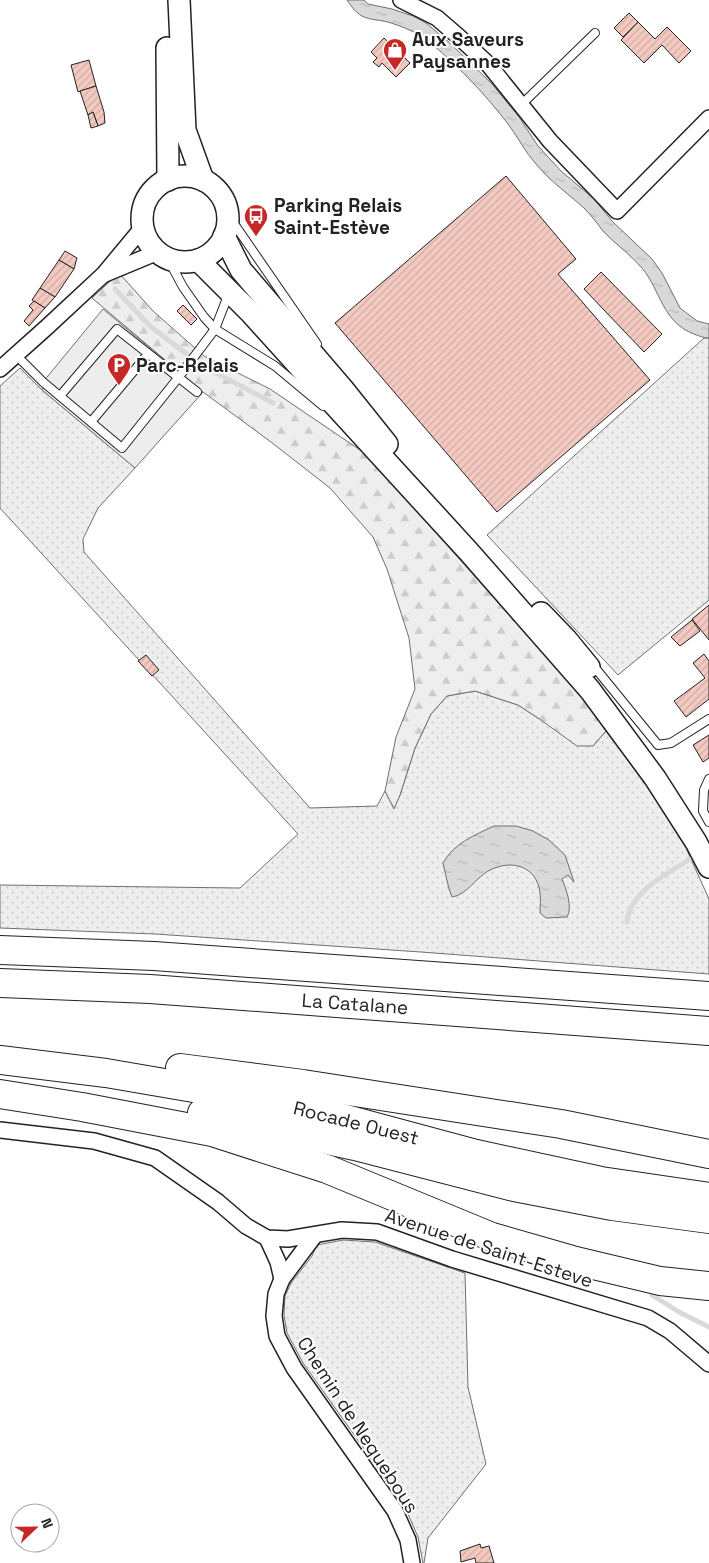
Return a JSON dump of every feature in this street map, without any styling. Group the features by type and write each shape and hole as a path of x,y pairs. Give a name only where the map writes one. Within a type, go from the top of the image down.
{"highway":[{"name":"La Catalane","path":"0,950 164,957 709,996"},
{"name":"La Catalane","path":"0,983 160,990 709,1031"},
{"path":"0,1047 303,1084 561,1124 709,1154"},
{"name":"Rocade Ouest","path":"0,1060 106,1073 211,1091 331,1115 476,1154 602,1181 709,1197"},
{"name":"Rocade Ouest","path":"0,1086 53,1090 187,1109 355,1146 514,1186 612,1206 709,1219"},
{"path":"0,1094 82,1107 212,1132 327,1169 492,1237 572,1260 660,1281 709,1286"}],"main road":[{"path":"168,180 176,2"},
{"path":"176,2 185,130 203,180"},
{"path":"180,176 203,180 212,186 224,203 228,216 224,236 218,247 208,255 198,260 177,262 163,255 148,241 143,227 143,212 147,199 156,187 168,180 180,176"},
{"path":"224,236 241,270 343,389 410,472 566,639 596,675 653,752 709,839"},
{"path":"198,260 269,333 469,552 590,690 655,778 709,866"}],"street":[{"path":"401,0 437,18 488,64 550,141 617,211 709,118"},
{"path":"0,369 104,274 143,227"},
{"path":"104,274 163,255"},
{"name":"Avenue de Saint-Esteve","path":"0,1130 94,1141 155,1158 218,1202 246,1226 267,1238 288,1240 342,1230 377,1232 452,1259 648,1318 670,1331 709,1364"},
{"path":"282,1279 315,1235"},
{"path":"267,1238 278,1262 282,1279"},
{"name":"Chemin de Neguebous","path":"282,1279 276,1294 274,1316 277,1336 294,1368 395,1510 408,1540 412,1563"}],"lane":[{"path":"521,105 594,33"},
{"path":"228,216 329,361 343,389"},
{"path":"163,255 204,317 215,329 275,366 387,464"},
{"path":"16,355 60,396 122,448 215,329 229,293"},
{"path":"60,396 117,329 197,392"},
{"path":"91,422 148,354"},
{"path":"566,639 589,660 658,745 671,743 709,719"},
{"path":"709,779 704,790 703,811 709,822"}],"green space":[{"path":"119,273 153,311 204,356 270,389 366,454 582,697 606,731 593,746 577,746 518,705 475,691 447,696 431,714 415,748 394,809 385,791 396,737 415,689 409,638 387,569 373,537 330,488 203,392 92,298"},
{"path":"704,338 709,338 709,600 618,675 487,535"},
{"path":"20,368 42,390 135,468 98,508 83,539 84,552 310,808 377,806 385,791 394,808 415,748 431,714 447,696 475,691 518,705 538,718 593,746 606,731 646,785 686,848 709,899 709,974 155,934 0,928 0,885 240,888 298,834 0,508 0,386"},
{"path":"343,1240 375,1242 465,1273 468,1387 486,1464 428,1538 424,1563 418,1537 404,1505 303,1363 287,1333 284,1315 285,1296 291,1283 312,1256 317,1245"}],"shaded area":[{"name":"Parc-Relais","path":"103,309 203,392 135,468 42,390 43,382"}],"water":[{"path":"347,0 364,0 368,4 413,16 426,23 451,44 492,84 519,117 538,146 561,171 593,198 613,222 652,259 662,273 680,308 697,321 709,324 709,338 683,329 675,322 668,314 642,268 603,231 584,208 541,170 528,155 500,113 453,63 422,37 394,24 362,16"},
{"path":"494,826 516,826 533,831 549,840 565,855 574,882 568,875 562,879 569,903 567,917 546,918 540,913 540,893 534,876 529,871 515,865 507,865 490,870 462,893 452,897 443,863 459,845 472,836"}],"building":[{"path":"629,13 638,22 623,37 614,28"},
{"path":"638,22 655,39 667,27 691,51 679,63 662,45 644,63 621,40"},
{"path":"384,38 410,63 396,77 382,63 379,67 373,62 377,58 371,52"},
{"path":"89,60 96,86 78,92 71,65"},
{"path":"96,86 104,112 105,123 98,126 93,112 88,115 80,91"},
{"path":"93,112 98,126 91,128 88,115"},
{"path":"506,176 576,259 558,274 650,380 497,512 335,323"},
{"path":"65,251 77,258 74,269 59,260"},
{"path":"59,260 74,269 55,297 40,288"},
{"path":"601,272 662,334 644,352 584,289"},
{"path":"40,288 55,297 45,308 32,300"},
{"path":"34,301 45,308 29,326 24,321 33,310 29,306"},
{"path":"183,305 197,319 191,325 177,311"},
{"path":"709,605 709,640 692,619"},
{"path":"692,620 700,631 680,646 671,637"},
{"path":"704,654 709,661 709,699 686,717 674,701 705,678 693,663"},
{"path":"146,655 159,670 152,676 138,661"},
{"path":"709,735 709,758 703,762 693,745"},
{"path":"480,1544 481,1548 489,1546 494,1563 476,1563 475,1558 461,1562 460,1551"}],"waterway":[{"path":"115,289 151,327 188,355"},
{"path":"203,366 273,403"},
{"path":"627,922 635,901 643,892 692,858"},
{"path":"652,1295 679,1312 709,1327"}],"place":[{"name":"Aux Saveurs Paysannes","path":"395,71"},
{"name":"Parking Relais Saint-Estève","path":"256,237"},
{"name":"Parc-Relais","path":"119,386"}]}
